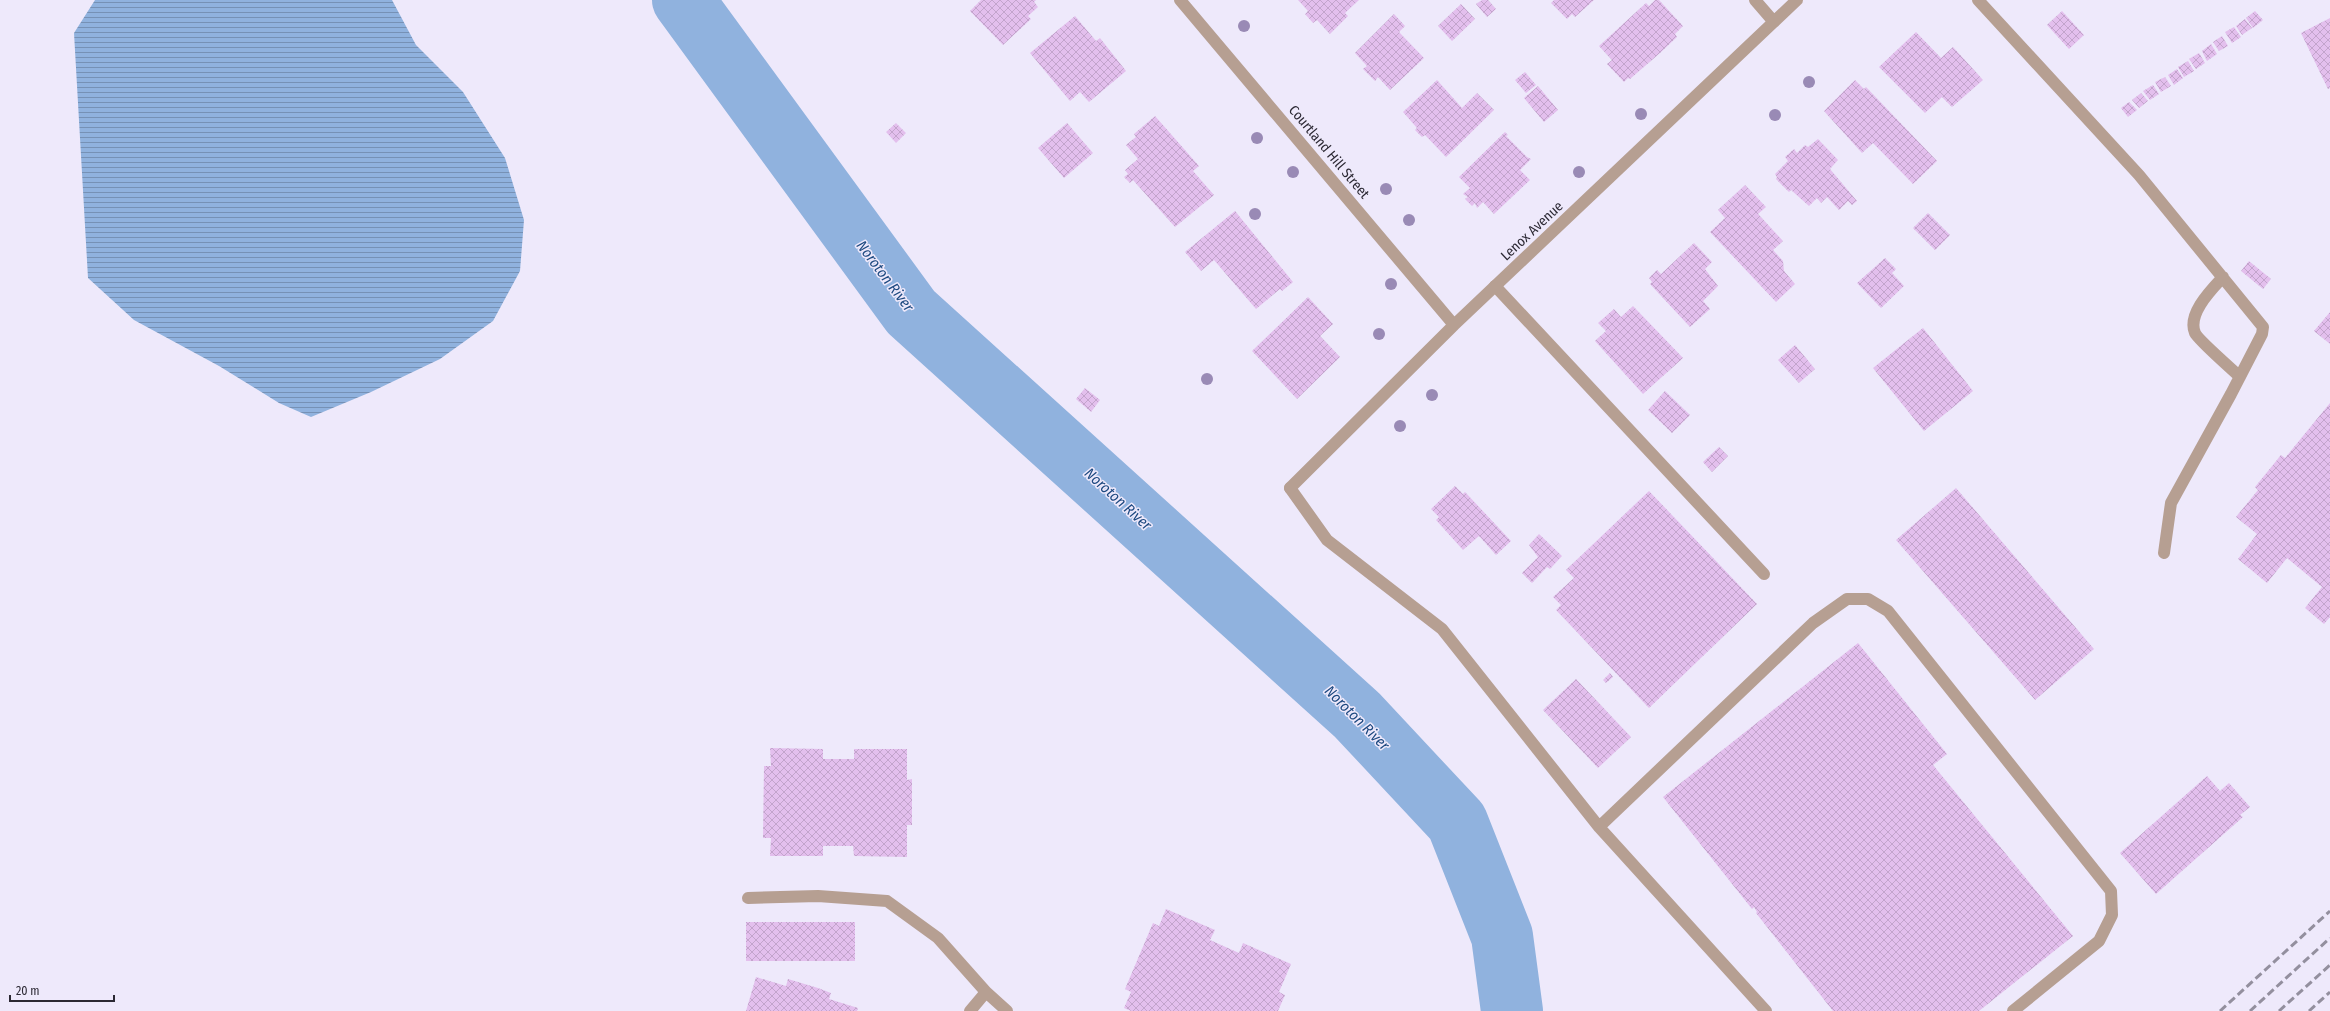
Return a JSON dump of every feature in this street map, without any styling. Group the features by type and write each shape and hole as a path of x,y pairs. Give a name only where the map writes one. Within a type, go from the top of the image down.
{"street":[{"name":"Courtland Hill Street","path":"1180,0 1454,325"},
{"path":"1755,0 1774,22"},
{"name":"Lenox Avenue","path":"1599,827 1442,629 1327,540 1290,488 1454,325 1797,0"},
{"path":"1978,0 2139,175 2263,327 2262,334 2240,377 2171,503 2164,553"},
{"path":"2223,277 2207,294 2194,319 2195,334 2240,377"},
{"path":"1495,286 1764,574"},
{"path":"1766,1011 1599,827 1813,623 1847,599 1868,599 1888,612 2111,891 2112,915 2099,941 2013,1011"},
{"path":"748,898 818,896 887,901 938,938 986,992 1007,1011"},
{"path":"970,1011 986,992"}],"water":[{"path":"95,0 392,0 416,45 463,92 505,158 524,220 520,271 493,321 440,359 371,392 311,417 279,403 219,366 134,320 88,278 74,33"}],"building":[{"path":"981,0 1036,0 1034,2 1038,7 1028,16 1031,19 1003,45 970,11"},
{"path":"1298,0 1359,0 1345,13 1348,16 1330,34 1317,20 1313,23 1305,14 1308,11"},
{"path":"1482,0 1488,0 1496,9 1487,17 1476,4"},
{"path":"1554,0 1594,0 1575,17 1572,14 1567,19 1551,3"},
{"path":"1655,0 1659,0 1683,26 1675,34 1677,37 1630,79 1628,78 1624,82 1607,64 1612,60 1599,46 1646,3 1649,6"},
{"path":"1461,4 1475,19 1452,41 1438,26"},
{"path":"2062,11 2084,35 2069,49 2047,25"},
{"path":"2255,11 2263,20 2253,28 2246,18"},
{"path":"1394,14 1405,26 1399,32 1424,58 1390,90 1378,77 1375,81 1363,69 1367,66 1355,53"},
{"path":"1075,16 1096,41 1100,38 1126,71 1089,102 1080,92 1070,101 1030,53"},
{"path":"2330,18 2330,88 2328,89 2301,33"},
{"path":"2245,19 2252,28 2242,35 2236,26"},
{"path":"2234,27 2241,37 2232,43 2225,32"},
{"path":"1916,32 1941,58 1953,47 1983,80 1952,107 1942,97 1925,113 1879,67"},
{"path":"2222,36 2228,46 2219,51 2213,42"},
{"path":"2211,44 2217,54 2207,61 2202,51"},
{"path":"2199,53 2205,63 2196,69 2189,59"},
{"path":"2188,61 2194,71 2184,77 2178,67"},
{"path":"2177,69 2183,78 2174,85 2168,75"},
{"path":"1525,72 1536,85 1526,93 1515,80"},
{"path":"2165,77 2171,86 2161,92 2155,82"},
{"path":"1437,80 1462,108 1477,93 1494,110 1446,157 1425,135 1422,137 1415,130 1417,128 1403,112"},
{"path":"1855,80 1864,89 1866,87 1937,161 1913,184 1873,143 1862,153 1824,111"},
{"path":"2153,85 2159,94 2150,100 2143,91"},
{"path":"1538,86 1558,110 1544,122 1524,98"},
{"path":"2141,93 2148,101 2139,108 2132,100"},
{"path":"2129,102 2137,110 2128,117 2121,108"},
{"path":"1155,116 1199,166 1193,171 1214,195 1175,227 1133,180 1130,183 1124,177 1128,174 1125,170 1138,159 1126,145 1136,137 1134,134"},
{"path":"896,123 906,133 896,143 886,132"},
{"path":"1067,123 1093,153 1064,178 1038,148"},
{"path":"1505,132 1508,135 1506,136 1527,157 1531,159 1520,170 1530,180 1494,214 1483,202 1477,208 1475,203 1472,206 1465,199 1468,197 1463,194 1470,188 1459,177"},
{"path":"1818,139 1838,160 1830,169 1857,201 1852,205 1848,201 1839,210 1827,197 1821,203 1817,198 1809,206 1791,190 1789,192 1776,179 1777,177 1775,174 1788,161 1785,157 1794,149 1797,153 1805,145 1808,147"},
{"path":"1745,185 1766,207 1758,214 1783,241 1773,250 1783,261 1784,271 1795,284 1776,302 1710,232 1725,218 1718,210"},
{"path":"1235,211 1293,282 1282,291 1280,289 1256,309 1214,260 1201,271 1185,252"},
{"path":"1928,213 1950,235 1935,250 1913,228"},
{"path":"1694,243 1712,262 1705,269 1718,286 1703,301 1710,309 1690,327 1650,284 1652,282 1649,278 1657,270 1661,274"},
{"path":"1885,258 1896,269 1892,273 1904,286 1881,308 1857,283"},
{"path":"2249,261 2271,279 2263,289 2241,271"},
{"path":"1308,297 1333,324 1320,336 1340,357 1297,399 1252,351"},
{"path":"1633,306 1683,358 1643,394 1595,341 1606,331 1598,323 1614,309 1621,317"},
{"path":"2330,312 2330,344 2314,331"},
{"path":"1923,328 1973,391 1924,431 1873,368"},
{"path":"1795,345 1815,369 1799,383 1778,360"},
{"path":"1085,388 1100,400 1091,412 1076,399"},
{"path":"1665,391 1690,415 1672,433 1648,410"},
{"path":"2330,403 2330,617 2324,624 2305,608 2322,587 2287,558 2267,583 2238,559 2257,534 2236,517 2258,490 2255,487 2281,455 2285,458"},
{"path":"1719,447 1728,456 1712,472 1703,462"},
{"path":"1455,486 1463,494 1465,492 1511,541 1496,555 1479,536 1463,550 1436,520 1439,517 1431,509"},
{"path":"1956,488 2094,649 2035,700 1896,540"},
{"path":"1649,491 1757,604 1649,708 1556,610 1561,605 1553,597 1574,578 1566,570"},
{"path":"1539,534 1562,556 1550,569 1547,567 1532,583 1522,573 1538,557 1529,545"},
{"path":"1858,643 1947,754 1933,765 2073,936 1979,1011 1833,1011 1756,913 1757,912 1754,907 1752,909 1663,797"},
{"path":"1610,673 1613,677 1606,683 1603,680"},
{"path":"1576,679 1631,737 1598,768 1543,710"},
{"path":"770,748 823,749 823,759 854,759 854,749 907,749 907,780 912,779 912,825 907,825 907,857 854,856 853,846 823,846 823,856 770,856 771,838 763,838 764,766 771,766"},
{"path":"2207,776 2220,791 2229,783 2250,807 2240,815 2243,817 2156,894 2120,853"},
{"path":"1166,909 1215,930 1210,940 1239,953 1243,943 1291,964 1279,992 1285,995 1278,1011 1131,1011 1124,1008 1131,992 1125,989 1153,923 1159,926"},
{"path":"746,922 855,922 855,961 746,961"},
{"path":"756,977 786,986 788,979 818,988 831,993 829,999 858,1008 857,1011 746,1011"}],"waterway":[{"name":"Noroton River","path":"683,0 911,312 1357,715 1457,822 1502,936 1512,1011"}],"railway":[{"path":"2220,1011 2330,911"},
{"path":"2250,1011 2330,938"},
{"path":"2279,1011 2330,965"},
{"path":"2309,1011 2330,992"}]}
